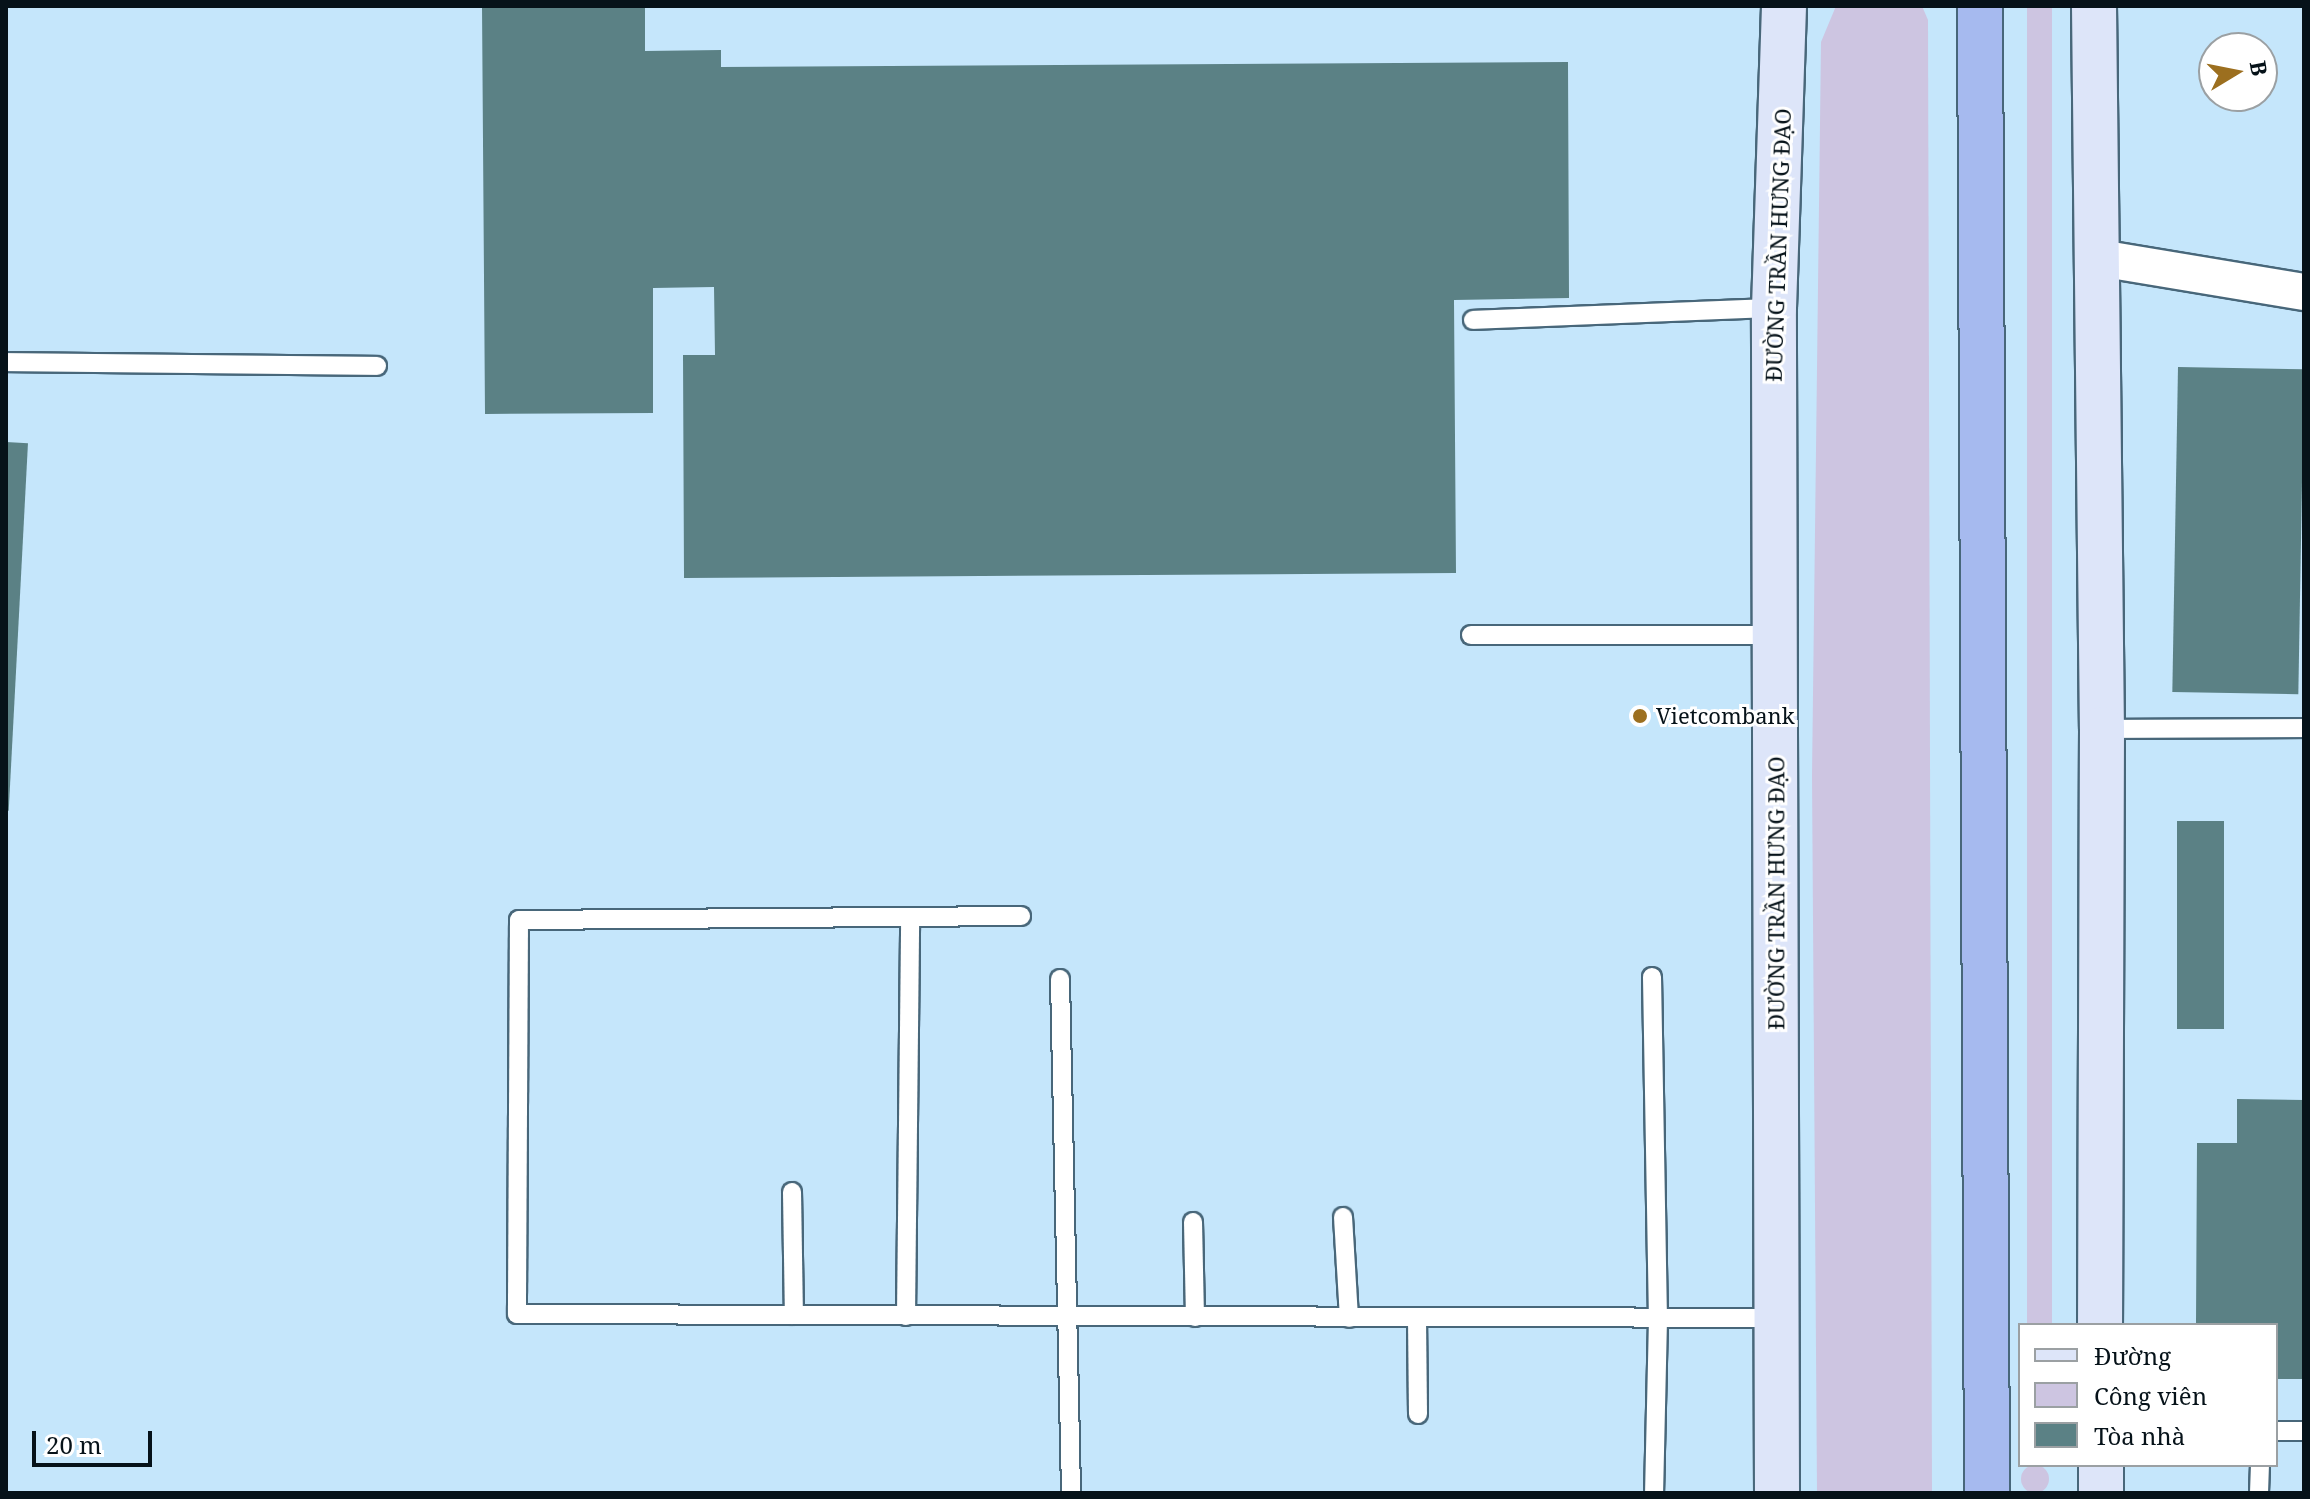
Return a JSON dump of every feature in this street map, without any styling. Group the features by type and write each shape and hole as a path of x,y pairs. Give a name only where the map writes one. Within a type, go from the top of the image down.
{"highway":[{"path":"1980,6 1987,1493"}],"main road":[{"name":"ĐƯỜNG TRẦN HƯNG ĐẠO","path":"1777,1493 1779,1318 1774,308 1784,6"},
{"path":"2094,6 2102,729 2100,1323"},
{"path":"2101,1467 2101,1493"}],"street":[{"path":"2099,258 2304,292"}],"lane":[{"path":"1473,320 1774,308"},
{"path":"6,362 377,366"},
{"path":"1471,635 1774,635"},
{"path":"2102,729 2304,728"},
{"path":"1021,916 519,920 517,1314 1779,1318"},
{"path":"906,1316 910,917"},
{"path":"1652,977 1658,1319 1654,1493"},
{"path":"1060,979 1071,1493"},
{"path":"792,1192 794,1315"},
{"path":"1343,1217 1349,1318"},
{"path":"1193,1222 1195,1317"},
{"path":"1417,1318 1418,1414"},
{"path":"2278,1431 2304,1431"},
{"path":"2259,1493 2260,1467"}],"shaded area":[{"path":"6,6 2304,6 2304,1493 6,1493"}],"green space":[{"path":"1836,6 1922,6 1928,20 1932,1493 1817,1493 1812,776 1821,42"},
{"path":"2027,6 2052,6 2052,1323 2027,1323"},
{"path":"2028,1467 2042,1467 2048,1474 2048,1484 2040,1492 2030,1492 2022,1484 2022,1474"}],"building":[{"path":"482,6 645,6 645,51 721,50 721,67 1568,62 1569,298 1454,300 1456,573 684,578 683,355 715,355 714,287 653,288 653,413 485,414"},
{"path":"2178,367 2304,369 2298,694 2172,692"},
{"path":"6,442 28,443 9,811 6,811"},
{"path":"2177,821 2224,821 2224,1029 2177,1029"},
{"path":"2237,1099 2304,1100 2304,1379 2278,1379 2278,1323 2196,1323 2197,1143 2237,1143"}],"place":[{"name":"Vietcombank","path":"1640,716"}]}
